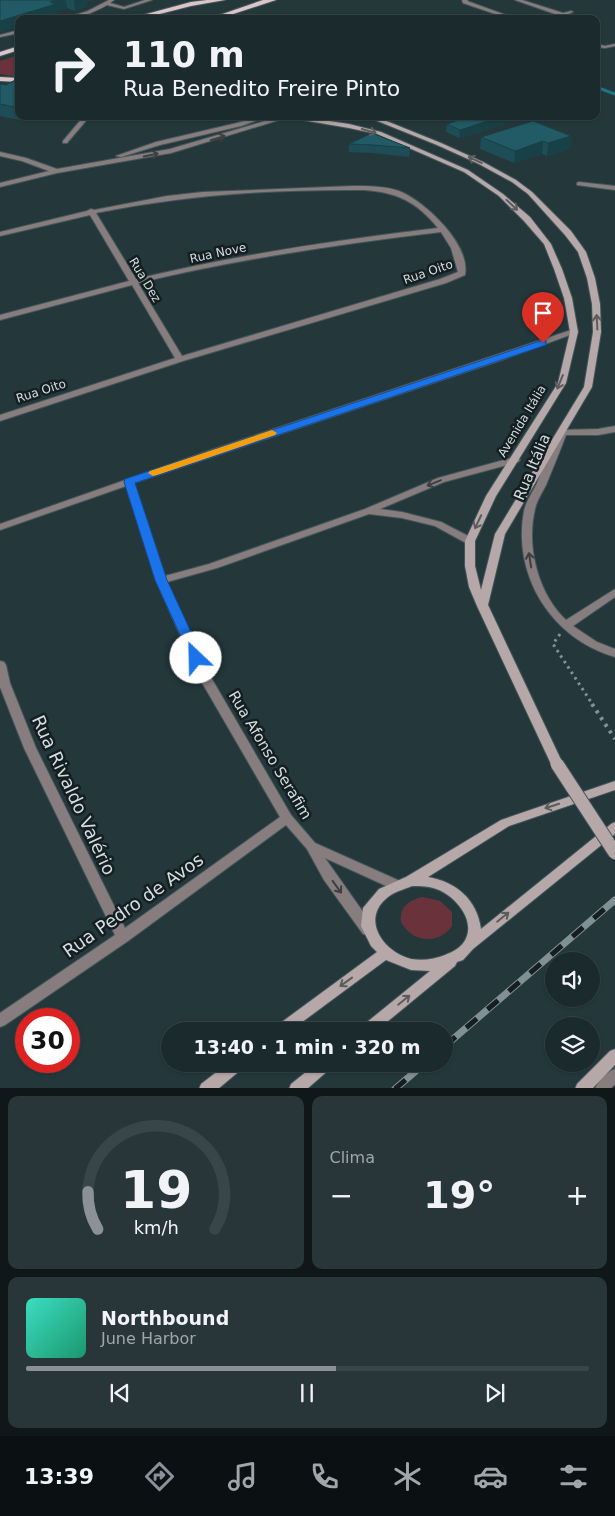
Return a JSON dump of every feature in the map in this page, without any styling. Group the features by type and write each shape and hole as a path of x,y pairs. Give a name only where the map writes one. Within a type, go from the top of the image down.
{"main road":[{"path":"147,15 191,4 217,0"},
{"path":"218,15 249,0"},
{"path":"221,15 273,0"},
{"path":"0,49 15,47"},
{"path":"0,54 15,48"},
{"path":"0,79 15,80"},
{"name":"Avenida Itália","path":"307,120 349,126 379,134 452,163 501,195 528,219 547,244 568,298 574,332 562,383 491,496 470,541 470,566 474,587 482,606 557,764 615,853"},
{"path":"378,120 482,162 514,181 530,193 552,215 582,252 591,278 596,304 597,332 588,387 563,432 500,534 482,606"},
{"path":"411,881 505,822 615,785"},
{"path":"377,1022 615,827"},
{"path":"411,881 428,882 444,886 456,893 473,914 475,926 473,938 462,952 446,962 430,966 406,963 385,953 375,943 368,930 368,916 372,903 382,892 395,885 411,881"},
{"path":"292,1022 385,953"},
{"path":"582,1088 615,1055"},
{"path":"206,1088 227,1072"},
{"path":"296,1088 316,1072"}],"street":[{"path":"96,164 158,143 255,120"},
{"path":"0,185 57,171 171,151 276,120"},
{"path":"0,154 24,159 57,171"},
{"path":"24,159 38,176"},
{"path":"579,184 615,188"},
{"name":"Rua Oito","path":"0,234 92,211 170,198 235,192 367,189 394,192 410,199 444,229 462,264 462,273 455,277 180,360 0,418"},
{"name":"Rua Dez","path":"92,211 180,360"},
{"name":"Rua Nove","path":"0,318 133,283 297,249 444,229"},
{"path":"0,527 211,453 574,332"},
{"path":"563,432 598,432 615,429"},
{"name":"Rua Itália","path":"563,432 529,512 530,561 537,588 546,605 581,638 615,653"},
{"path":"161,580 213,566 368,511 441,480 515,460"},
{"name":"Rua Afonso Serafim","path":"129,482 161,580 203,674 287,818 311,846"},
{"path":"368,511 402,515 438,524 470,541"},
{"path":"566,625 615,592"},
{"name":"Rua Rivaldo Valério","path":"0,665 4,683 30,748 123,937"},
{"name":"Rua Pedro de Avos","path":"0,1021 123,937 287,818"},
{"path":"311,846 395,885"},
{"path":"311,846 329,876 368,930"}],"lane":[{"path":"79,15 90,12 112,0"},
{"path":"106,3 124,8 150,0"},
{"path":"466,0 464,1 503,15"},
{"path":"517,0 564,15 571,12"},
{"path":"0,36 15,32"},
{"path":"600,46 615,45"},
{"path":"65,142 84,120"},
{"path":"601,1088 615,1075"}],"path":[{"path":"566,625 553,644 615,738"}],"shaded area":[{"path":"15,56 15,76 0,74 0,61"},
{"path":"423,897 440,901 452,912 452,926 447,932 433,939 419,938 406,929 401,922 403,908 409,902"}],"building":[{"path":"0,0 57,0 50,2 56,4 0,21"},
{"path":"15,80 15,107 0,104 0,84 6,85"},
{"path":"460,120 491,120 460,130 447,124"},
{"path":"533,121 571,136 548,143 543,141 515,151 481,137"},
{"path":"372,133 410,148 349,144"}],"waterway":[{"path":"600,88 615,94"}],"railway":[{"path":"453,1039 615,900"},
{"path":"396,1088 415,1072"}],"slow traffic":[{"path":"153,473 272,433"}],"route":[{"path":"196,658 161,580 129,482 543,343"}]}
